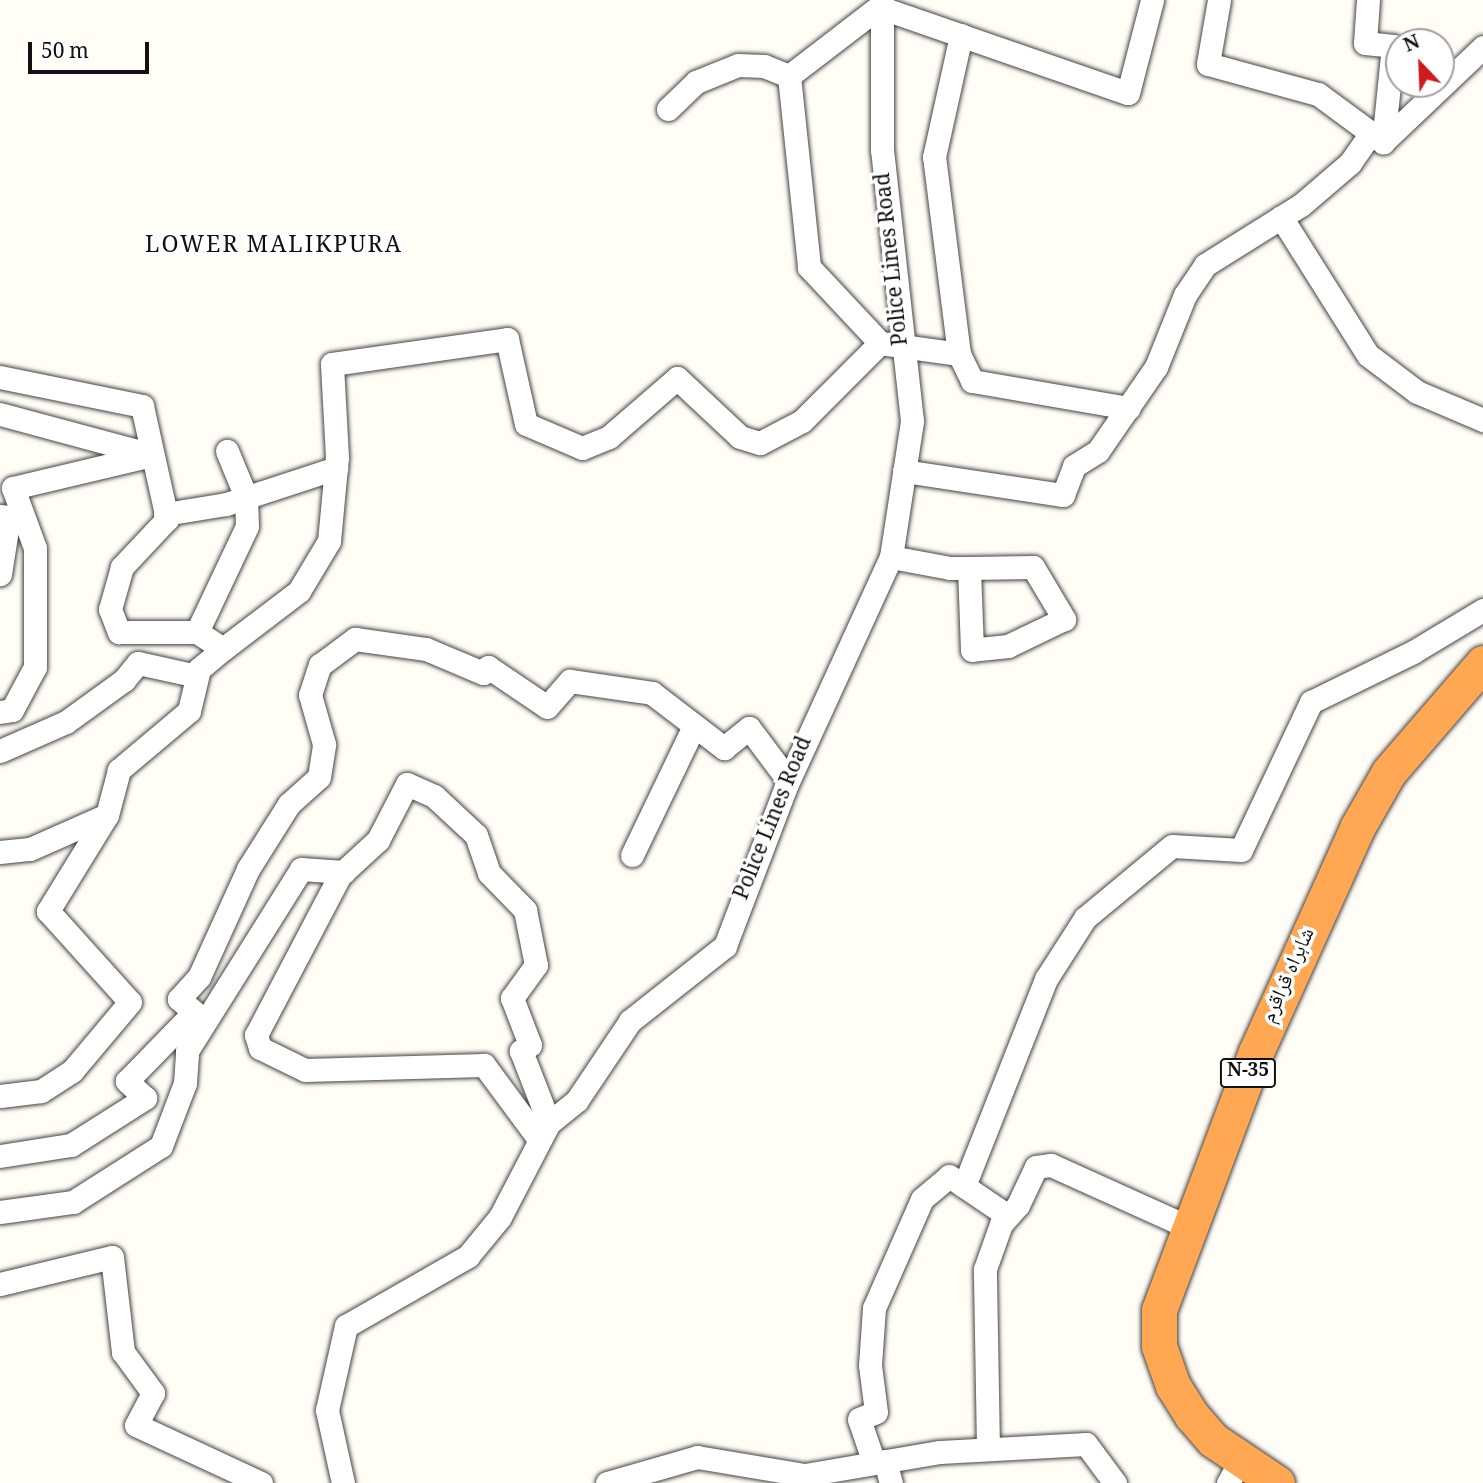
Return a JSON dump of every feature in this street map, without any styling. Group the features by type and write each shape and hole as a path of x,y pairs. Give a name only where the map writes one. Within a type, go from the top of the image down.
{"highway":[{"name":"شاہراہ قراقرم","path":"1277,1483 1235,1471 1192,1416 1159,1346 1159,1310 1256,1052 1357,828 1389,772 1483,663"}],"street":[{"path":"789,76 880,3 961,35 1128,93 1152,0"},
{"path":"1219,0 1208,64 1318,94 1377,137"},
{"path":"1368,0 1365,43 1393,46 1377,137"},
{"name":"Police Lines Road","path":"343,1483 327,1410 346,1326 468,1256 500,1217 544,1130 577,1100 630,1021 725,946 788,780 891,557 912,421 891,344 880,3"},
{"path":"961,35 934,158 959,354 972,381 1129,408"},
{"path":"904,471 1063,495 1074,466 1098,451 1129,408 1205,265 1281,217 1350,163 1483,47"},
{"path":"668,109 696,82 738,65 764,66 789,76"},
{"path":"789,76 809,267 891,344 959,354"},
{"path":"1281,217 1368,355 1417,391 1483,420"},
{"path":"0,1096 41,1091 72,1071 130,1002 48,911 107,815 119,769 189,711 197,676 223,649 315,572 330,541 336,468 332,364 507,339 527,424 582,448 609,437 677,378 740,437 760,443 802,421 891,344"},
{"path":"0,377 142,405 165,513 156,537 122,567 110,609 119,632 197,632 223,649"},
{"path":"0,414 152,455"},
{"path":"197,632 247,526 246,497 228,452"},
{"path":"0,712 12,710 35,667 35,548 13,488 152,455"},
{"path":"165,513 246,497 336,468"},
{"path":"0,516 9,517 0,574"},
{"path":"891,557 969,568 1032,567 1065,619 1008,646 972,650 969,568"},
{"path":"964,1186 1046,979 1085,918 1172,846 1241,850 1311,702 1413,652 1483,610"},
{"path":"0,1156 71,1144 145,1098 127,1081 194,1012 179,999 199,976 248,869 289,804 319,777 324,744 310,695 320,665 355,639 426,649 483,673 488,667 547,707 570,681 652,693 724,748 749,728 788,780"},
{"path":"0,751 66,722 138,663 197,676"},
{"path":"632,855 694,726"},
{"path":"407,784 435,796 476,835 489,873 524,910 536,965 512,998 530,1045 521,1051 544,1130 484,1065 305,1070 260,1048 256,1035 344,872 378,841 407,784"},
{"path":"0,852 30,849 107,815"},
{"path":"0,1212 74,1202 161,1146 185,1083 187,1051 300,869 344,872"},
{"path":"988,1449 985,1269 1008,1216 1044,1162 1188,1227"},
{"path":"883,1469 859,1419 876,1412 870,1365 874,1308 922,1199 949,1176 1008,1216"},
{"path":"0,1284 112,1257 123,1352 153,1393 136,1425 261,1483"},
{"path":"607,1483 697,1457 782,1477 883,1469 988,1449 1086,1444 1115,1483"}],"district":[{"name":"LOWER MALIKPURA","path":"274,247"}]}
